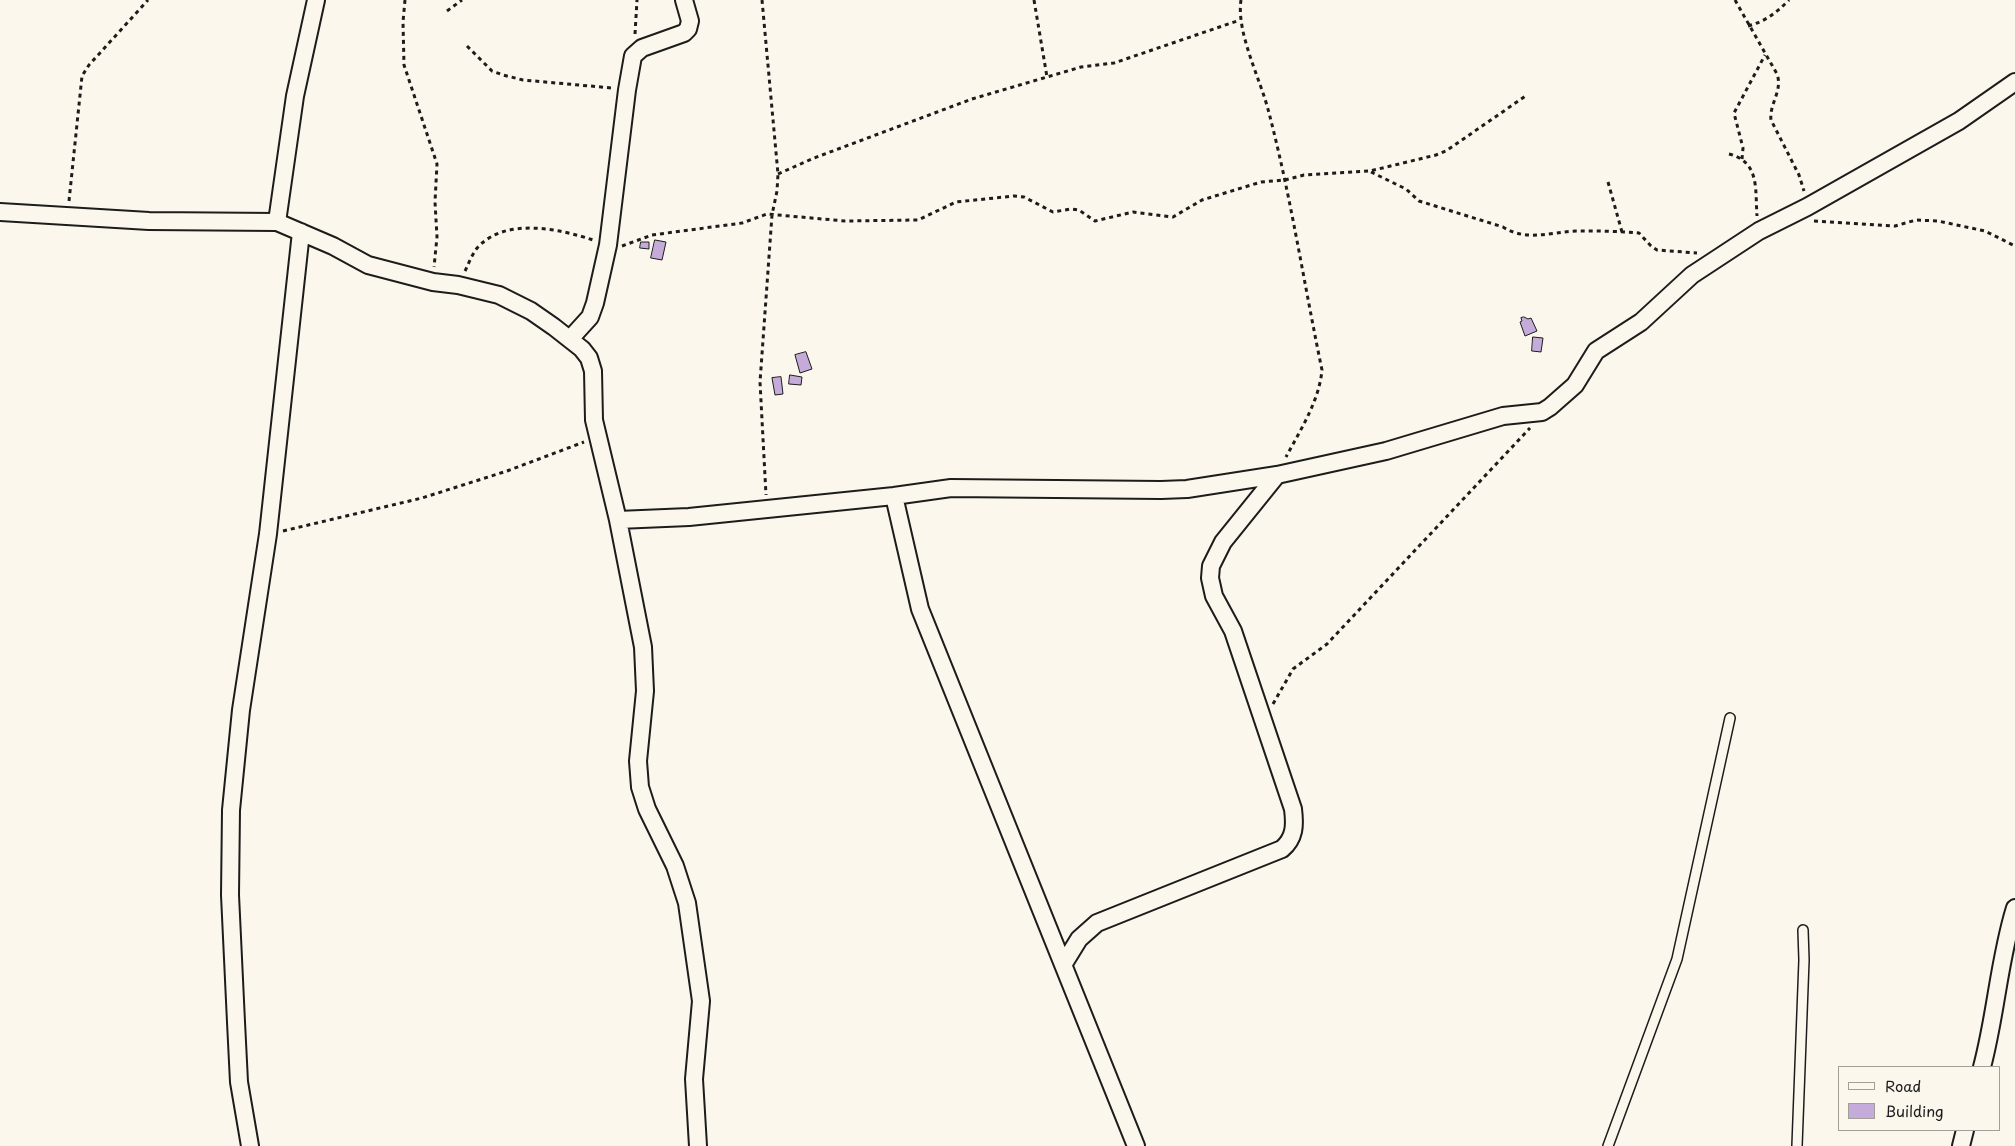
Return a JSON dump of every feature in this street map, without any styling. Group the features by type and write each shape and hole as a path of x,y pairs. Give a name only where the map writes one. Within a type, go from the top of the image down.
{"street":[{"path":"277,222 295,96 316,0"},
{"path":"570,338 592,313 607,248 633,56 642,48 688,29 690,21 684,0"},
{"path":"618,520 689,517 894,496 952,488 1178,489 1277,475 1366,456 1512,414 1536,413 1550,407 1575,385 1596,351 1641,322 1692,275 1759,231 1807,207 1958,121 2015,82"},
{"path":"0,212 149,221 277,222 302,232 368,265 433,282 458,285 499,296 531,311 570,338 592,362 594,420 618,520 644,661 645,691 638,761 640,787 647,809 675,866 687,902 701,1001 694,1079 698,1146"},
{"path":"250,1146 239,1082 230,896 231,810 239,728 268,534 302,232"},
{"path":"1063,965 1079,939 1097,923 1282,849 1288,844 1293,834 1295,823 1293,809 1233,631 1214,596 1210,578 1212,566 1223,542 1277,475"},
{"path":"894,496 920,609 1136,1146"},
{"path":"1982,1066 2006,937 2015,908"},
{"path":"1961,1146 1964,1131"}],"lane":[{"path":"1608,1146 1678,959 1730,718"},
{"path":"1797,1146 1804,960 1803,930"}],"path":[{"path":"68,216 82,76 89,65 148,0"},
{"path":"405,0 403,22 404,65 437,164 435,202 437,238 433,282"},
{"path":"447,11 462,0"},
{"path":"633,56 636,0"},
{"path":"762,0 778,174 772,215 760,382 767,508"},
{"path":"1034,0 1047,77"},
{"path":"1241,0 1240,20 1269,112 1285,180 1322,370 1321,383 1315,402 1277,475"},
{"path":"1735,0 1748,26 1777,74 1780,86 1771,112 1771,120 1799,175 1807,207"},
{"path":"1748,26 1764,21 1789,0"},
{"path":"778,174 814,158 972,99 1081,67 1114,63 1240,20"},
{"path":"467,46 492,71 503,75 522,80 627,90"},
{"path":"1742,159 1743,148 1734,113 1766,55"},
{"path":"458,285 479,246 487,239 502,232 549,229 607,248 652,235 742,223 766,214 845,221 918,220 956,202 1014,196 1024,197 1053,212 1075,209 1095,221 1133,212 1173,217 1202,200 1261,182 1285,180 1304,174 1370,171 1426,158 1446,151 1527,95"},
{"path":"1729,154 1742,159 1751,168 1754,175 1759,231"},
{"path":"1370,171 1406,189 1419,201 1503,227 1512,233 1531,236 1575,231 1639,233 1657,250 1724,254"},
{"path":"1608,182 1622,232"},
{"path":"1789,216 1815,221 1895,226 1916,220 1938,221 1985,231 2015,246"},
{"path":"1264,722 1293,669 1327,644 1550,407"},
{"path":"268,534 422,498 507,471 598,437"}],"building":[{"path":"655,240 666,242 662,260 651,258"},
{"path":"641,242 649,242 649,249 640,248"},
{"path":"1521,318 1531,318 1537,331 1525,336 1520,322 1522,321"},
{"path":"1533,337 1543,338 1541,352 1532,351"},
{"path":"806,352 812,369 800,373 795,355"},
{"path":"790,375 802,377 801,385 789,384"},
{"path":"781,377 783,394 775,395 772,378"}]}
